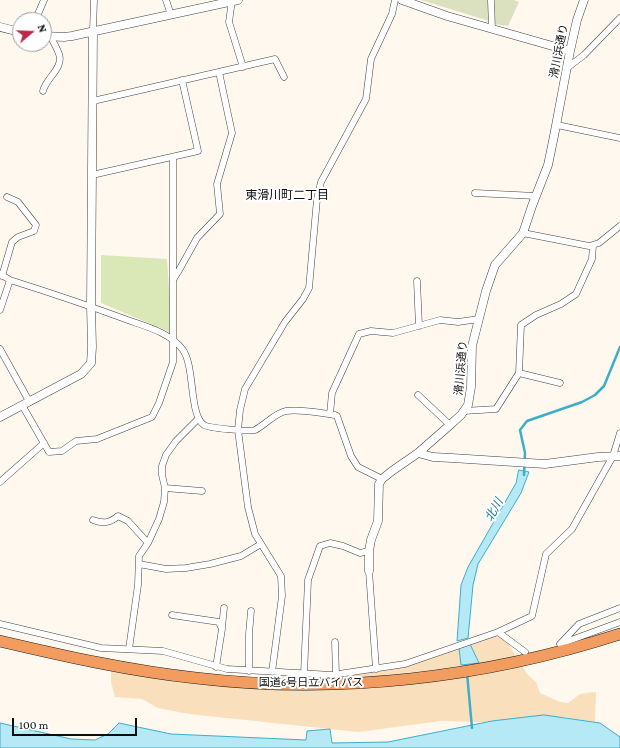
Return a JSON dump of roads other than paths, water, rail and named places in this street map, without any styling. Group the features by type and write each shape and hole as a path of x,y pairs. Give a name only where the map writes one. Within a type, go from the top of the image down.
{"highway":[{"name":"国道6号日立バイパス","path":"0,640 87,661 196,678 273,684 329,684 384,681 446,675 501,666 620,634"}],"street":[{"path":"39,12 44,0"},
{"path":"0,416 81,374 91,363 94,0"},
{"path":"166,0 171,15"},
{"path":"52,36 72,36 234,0 228,22 243,67"},
{"path":"272,672 282,596 281,576 255,534 248,507 238,430 240,410 245,389 285,322 303,299 309,288 317,199 321,182 366,99 371,59 392,14 395,0"},
{"path":"402,0 447,16 570,51"},
{"path":"491,0 492,28"},
{"name":"滑川浜通り","path":"382,480 392,471 418,453 450,425 468,406 471,387 472,346 486,291 495,265 523,233 548,165 570,51 577,20 584,0"},
{"path":"567,68 584,55 620,18"},
{"path":"0,27 12,30"},
{"path":"43,91 45,84 59,66 60,56 52,44"},
{"path":"93,101 275,59 284,77"},
{"path":"172,280 197,238 220,214 217,184 232,133 219,72"},
{"path":"92,175 198,151 182,80"},
{"path":"556,125 620,138"},
{"path":"0,349 49,452 62,451 76,441 97,438 152,417 159,403 173,362 173,156"},
{"path":"474,193 536,196"},
{"path":"7,197 18,202 36,225 34,231 18,236 12,242 1,275 10,280 91,306 160,333 172,340 182,350 188,360 198,419 205,426 238,430 254,430 284,412 291,411 330,414 337,416 351,456 358,467 382,480 379,484 378,521 371,540 369,551 376,669"},
{"path":"523,233 588,246 599,243 620,226"},
{"path":"464,411 496,409 518,373 521,325 536,315 561,304 576,294 592,259 592,245"},
{"path":"0,310 10,280"},
{"path":"417,281 419,326"},
{"path":"330,414 332,393 359,334 371,331 393,333 440,320 458,322 479,319"},
{"path":"518,373 560,383"},
{"path":"418,395 450,425"},
{"path":"129,649 138,585 140,556 148,543 164,502 165,488 162,475 162,466 166,455 176,440 198,419"},
{"path":"0,624 101,648 163,651 227,670 336,675 405,664 498,632 532,616 546,554 572,529 616,456 620,433"},
{"path":"0,482 44,443"},
{"path":"418,453 433,457 535,464 546,464 598,456 616,456"},
{"path":"165,488 202,491"},
{"path":"93,520 107,523 118,516 128,521 148,543"},
{"path":"304,674 308,580 320,546 330,543 344,546 360,553 369,551"},
{"path":"139,564 166,569 186,568 210,564 241,556 261,544"},
{"path":"216,667 224,608"},
{"path":"620,608 579,624 560,644 620,622"},
{"path":"249,671 249,634 251,611"},
{"path":"172,615 219,622 222,629"},
{"path":"498,632 525,652"},
{"path":"335,642 336,675"}],"water":[{"path":"519,470 529,472 521,493 478,564 473,585 468,638 457,641 461,585 468,567 516,483"},
{"path":"470,644 479,663 461,665 459,648"},
{"path":"544,715 600,723 620,737 620,748 0,748 0,723 71,739 95,740 108,734 119,723 171,734 306,740 307,731 330,729 332,743 388,742 492,721"}],"waterway":[{"name":"北川","path":"524,475 525,453 520,430 527,421 582,402 595,395 604,386 620,347"},
{"name":"北川","path":"467,673 472,728"}],"district":[{"name":"東滑川町二丁目","path":"287,195"}]}
